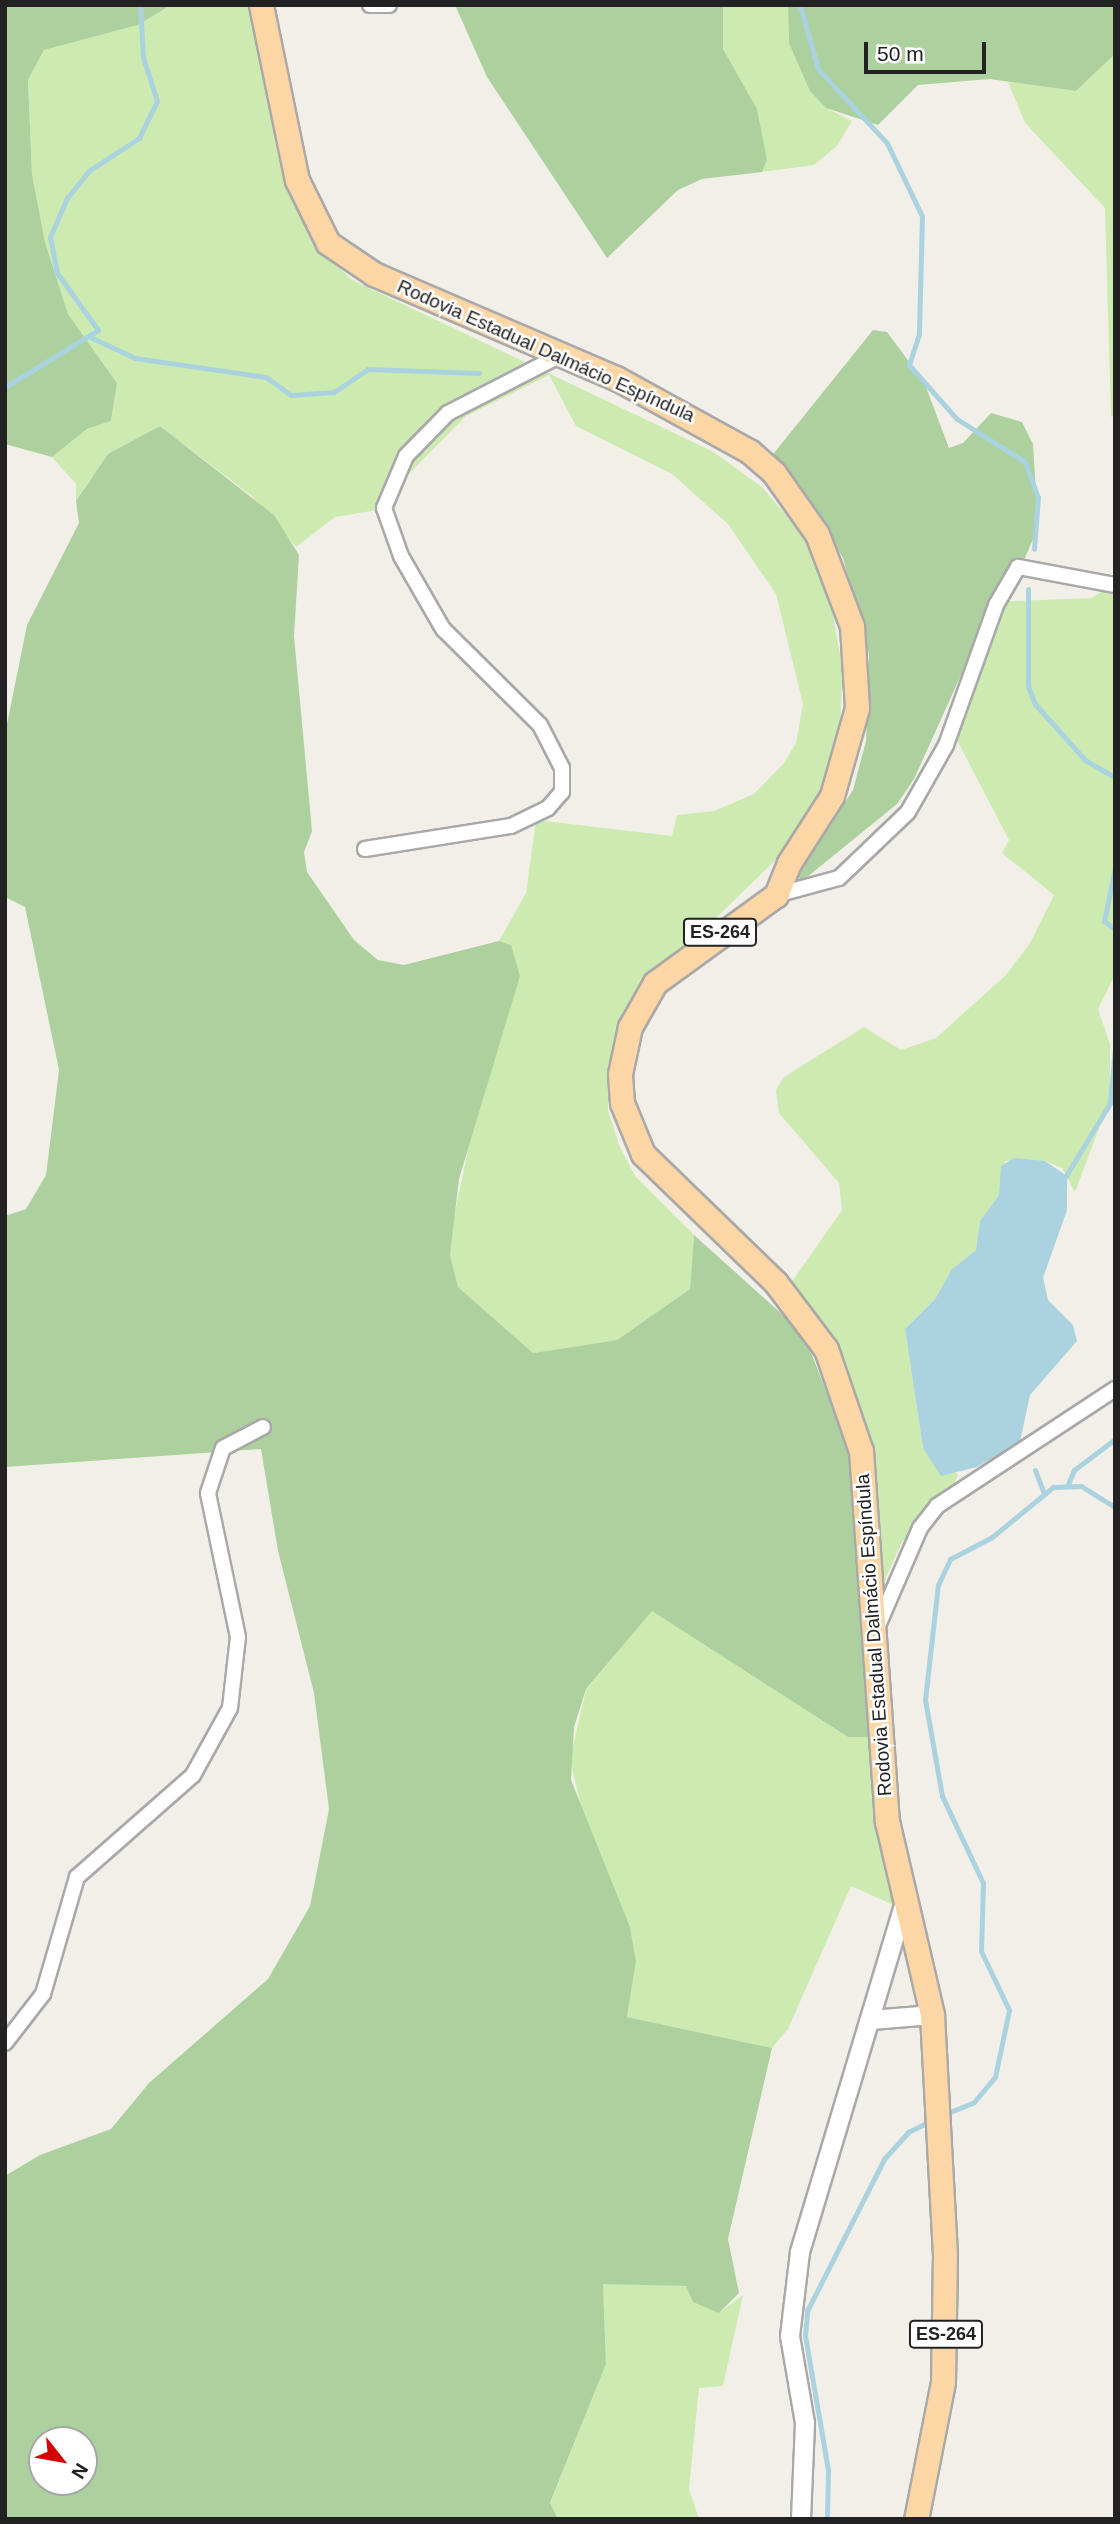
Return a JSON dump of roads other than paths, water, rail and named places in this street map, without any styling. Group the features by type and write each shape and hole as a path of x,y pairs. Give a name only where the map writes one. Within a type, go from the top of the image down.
{"main road":[{"name":"Rodovia Estadual Dalmácio Espíndula","path":"261,5 297,180 328,243 374,274 682,411 749,451 796,501 838,580 852,626 857,708 832,796 789,863 776,895 680,960 638,1005 623,1049 622,1103 643,1154 776,1283 826,1349 861,1451 877,1628 887,1821 932,2015 936,2084 947,2318 943,2382 916,2519"}],"street":[{"path":"370,5 389,5"},
{"path":"365,849 511,826 548,808 562,792 562,768 540,725 443,629 401,556 384,508 406,456 448,413 561,355"},
{"path":"776,895 839,878 908,811 946,745 996,605 1018,567 1115,584"},
{"path":"877,1628 920,1528 937,1506 1115,1389"},
{"path":"5,2043 43,1994 77,1877 186,1783 213,1746 230,1708 238,1637 208,1493 223,1448 263,1427"},
{"path":"801,2519 807,2476 790,2336 792,2299 827,2148 872,2020 905,1902"},
{"path":"872,2020 932,2015"}],"water":[{"path":"1014,1158 1045,1161 1067,1176 1067,1210 1043,1278 1048,1300 1073,1325 1077,1341 1030,1395 1020,1442 977,1467 941,1476 923,1448 905,1329 935,1299 952,1269 976,1250 980,1221 999,1195 1001,1166"}],"waterway":[{"path":"5,387 98,330 57,273 50,237 67,198 90,170 139,138 157,101 143,57 140,5"},
{"path":"800,5 818,69 887,143 922,216 919,334 909,365 957,419 1025,462 1038,497 1034,549"},
{"path":"92,338 135,358 266,377 291,395 334,392 368,369 479,373"},
{"path":"1028,589 1028,686 1035,704 1085,760 1115,777"},
{"path":"1115,868 1104,921 1115,929"},
{"path":"1064,1179 1110,1103 1115,1048"},
{"path":"1068,1484 1074,1470 1115,1439"},
{"path":"1035,1470 1044,1493"},
{"path":"945,2114 974,2102 995,2077 1009,2010 981,1951 983,1883 942,1796 925,1700 938,1585 950,1559 992,1537 1053,1487 1081,1486 1115,1507"},
{"path":"827,2519 828,2470 805,2336 807,2311 884,2159 908,2132 933,2120"}]}
